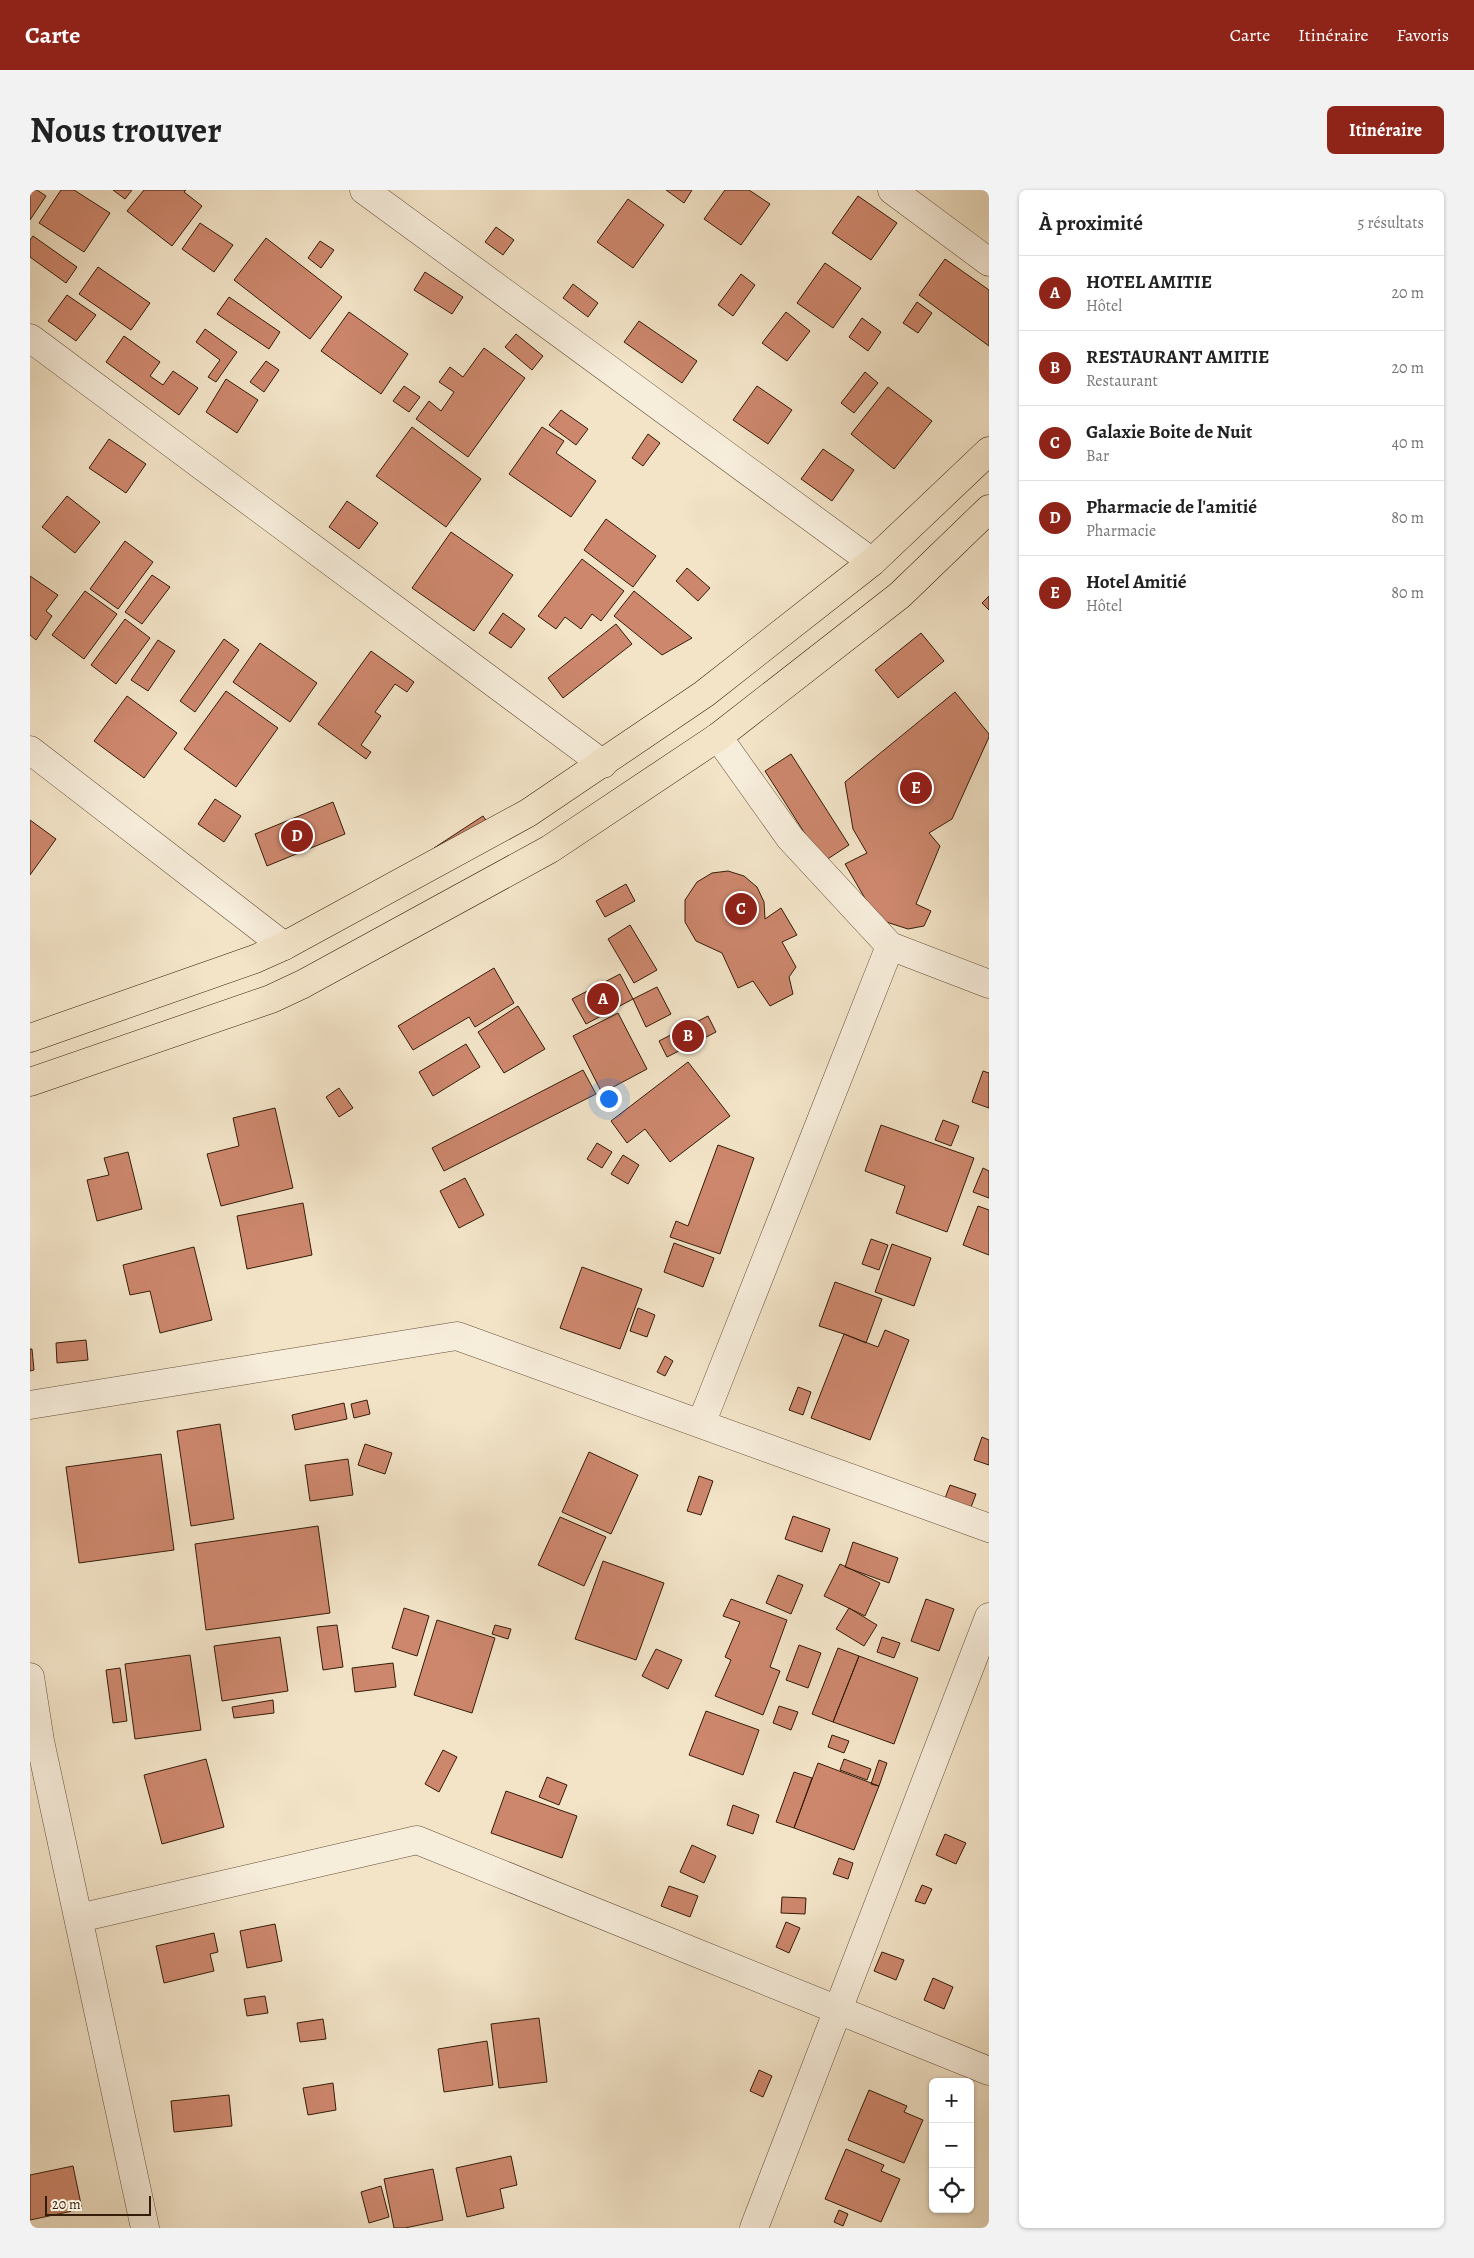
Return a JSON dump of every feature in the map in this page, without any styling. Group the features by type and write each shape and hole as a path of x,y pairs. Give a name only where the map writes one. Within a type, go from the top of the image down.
{"main road":[{"path":"30,1038 255,959 284,946 528,813 704,694 872,562 989,451"},
{"path":"30,1082 271,999 303,984 550,849 718,738 900,595 989,509"}],"street":[{"path":"364,190 872,562"},
{"path":"892,190 989,262"},
{"path":"30,338 603,764"},
{"path":"718,738 790,838 890,946 989,984"},
{"path":"30,750 284,946"},
{"path":"701,1424 890,946"},
{"path":"30,1405 457,1336 989,1528"},
{"path":"754,2228 989,1617"},
{"path":"30,1677 35,1742 79,1918 145,2228"},
{"path":"79,1918 417,1840 989,2071"}],"building":[{"path":"30,190 37,190 46,196 30,220"},
{"path":"61,190 74,190 110,213 84,252 39,223"},
{"path":"113,190 132,190 125,199"},
{"path":"144,190 186,190 184,192 202,206 172,246 127,211"},
{"path":"666,190 692,190 684,203"},
{"path":"725,190 749,190 770,204 741,245 704,219"},
{"path":"858,196 897,223 871,260 832,233"},
{"path":"628,199 664,225 633,268 597,242"},
{"path":"200,223 233,245 214,272 182,249"},
{"path":"496,227 514,240 503,255 485,242"},
{"path":"33,236 77,267 66,283 30,257 30,240"},
{"path":"266,238 342,297 310,339 234,280"},
{"path":"320,241 334,250 321,268 308,258"},
{"path":"945,259 989,290 989,346 919,295"},
{"path":"825,263 861,288 833,328 797,303"},
{"path":"98,267 150,303 131,330 79,294"},
{"path":"425,272 463,297 452,314 414,290"},
{"path":"741,274 755,285 733,316 718,305"},
{"path":"573,284 598,303 588,317 563,298"},
{"path":"67,295 96,315 76,341 48,321"},
{"path":"229,297 280,332 269,349 217,314"},
{"path":"917,302 932,313 918,333 903,323"},
{"path":"349,312 408,354 381,394 321,351"},
{"path":"786,312 810,331 787,361 762,343"},
{"path":"862,318 881,332 868,351 849,337"},
{"path":"639,321 697,361 682,383 624,342"},
{"path":"205,329 237,352 216,382 208,377 220,360 196,342"},
{"path":"516,334 543,356 532,370 505,347"},
{"path":"124,336 160,362 150,376 163,385 173,371 198,388 179,415 106,362"},
{"path":"484,348 525,378 468,457 416,419 429,401 441,411 454,392 439,382 450,367 463,377"},
{"path":"266,361 279,370 264,392 250,382"},
{"path":"865,372 878,383 854,413 841,403"},
{"path":"226,379 258,400 237,433 206,412"},
{"path":"404,386 420,397 409,412 393,401"},
{"path":"757,386 792,410 768,444 733,420"},
{"path":"888,387 932,421 894,469 851,434"},
{"path":"561,410 588,429 576,445 549,425"},
{"path":"412,427 481,479 446,527 376,476"},
{"path":"542,427 564,441 556,453 596,481 571,517 509,474"},
{"path":"648,434 660,443 643,466 632,458"},
{"path":"109,439 146,464 126,493 89,468"},
{"path":"823,449 854,470 832,501 801,479"},
{"path":"67,496 100,522 75,553 42,527"},
{"path":"347,501 378,523 359,549 329,527"},
{"path":"606,519 656,556 633,587 584,550"},
{"path":"451,532 513,575 474,631 412,588"},
{"path":"125,541 153,562 118,609 90,589"},
{"path":"582,559 624,591 601,621 592,614 581,629 565,617 556,629 538,616"},
{"path":"687,568 710,588 698,601 676,581"},
{"path":"152,575 170,587 142,624 125,612"},
{"path":"30,576 58,595 46,611 52,616 36,640 30,635"},
{"path":"85,591 117,614 84,659 52,635"},
{"path":"634,591 692,638 662,655 614,616"},
{"path":"989,596 989,610 982,603"},
{"path":"503,613 525,629 511,648 489,633"},
{"path":"125,619 150,638 116,684 91,665"},
{"path":"616,624 632,644 563,698 548,678"},
{"path":"921,633 944,661 898,698 875,670"},
{"path":"224,639 239,650 195,712 180,701"},
{"path":"158,640 175,651 148,691 131,680"},
{"path":"260,643 317,683 290,722 233,682"},
{"path":"371,651 414,682 407,692 395,684 375,712 381,716 361,745 371,752 366,759 318,724"},
{"path":"226,691 278,728 236,787 184,749"},
{"path":"955,692 989,734 989,737 952,819 929,833 940,846 916,904 931,911 924,926 908,929 877,919 845,864 867,853 853,829 845,782"},
{"path":"127,696 177,733 144,778 94,741"},
{"path":"791,754 849,845 823,862 765,771"},
{"path":"215,799 241,816 224,842 198,824"},
{"path":"333,802 345,834 267,866 255,834"},
{"path":"483,816 490,826 441,858 434,848"},
{"path":"30,820 56,839 30,875"},
{"path":"728,871 744,876 757,887 764,902 765,919 781,908 797,935 782,942 796,967 789,977 793,994 770,1006 753,981 738,988 722,953 696,941 685,922 685,900 697,882 712,873"},
{"path":"626,884 635,901 605,917 596,901"},
{"path":"630,925 657,970 634,983 608,939"},
{"path":"494,968 514,1003 475,1027 469,1017 413,1050 398,1026"},
{"path":"620,974 633,999 586,1024 572,999"},
{"path":"657,987 671,1014 646,1027 633,999"},
{"path":"518,1006 545,1049 504,1073 478,1032"},
{"path":"618,1013 647,1069 602,1093 573,1036"},
{"path":"708,1016 716,1032 667,1057 659,1041"},
{"path":"466,1044 480,1067 433,1096 419,1072"},
{"path":"688,1062 730,1116 670,1162 645,1129 627,1143 611,1121"},
{"path":"583,1070 596,1094 444,1171 432,1148"},
{"path":"983,1071 989,1073 989,1108 972,1102"},
{"path":"339,1088 353,1108 339,1117 326,1097"},
{"path":"275,1108 293,1188 221,1206 207,1154 239,1146 233,1118"},
{"path":"943,1120 959,1126 951,1146 935,1140"},
{"path":"881,1125 974,1158 947,1232 896,1213 905,1186 865,1171"},
{"path":"597,1143 612,1152 602,1168 587,1159"},
{"path":"718,1145 754,1158 720,1254 670,1237 676,1221 688,1226"},
{"path":"128,1152 142,1209 97,1221 87,1180 109,1175 104,1158"},
{"path":"623,1155 639,1165 628,1184 611,1174"},
{"path":"983,1168 989,1171 989,1198 973,1192"},
{"path":"465,1178 484,1215 459,1228 440,1191"},
{"path":"303,1203 312,1255 247,1269 237,1216"},
{"path":"978,1206 989,1210 989,1255 963,1245"},
{"path":"871,1239 888,1245 879,1270 862,1264"},
{"path":"674,1243 714,1258 703,1287 664,1272"},
{"path":"892,1244 931,1258 914,1306 875,1292"},
{"path":"194,1247 212,1320 160,1333 150,1291 130,1295 123,1265"},
{"path":"582,1267 642,1289 620,1349 560,1328"},
{"path":"835,1282 882,1299 866,1343 819,1326"},
{"path":"638,1308 655,1315 647,1337 630,1331"},
{"path":"885,1330 909,1340 870,1440 811,1418 844,1334 878,1347"},
{"path":"86,1340 88,1360 57,1363 56,1343"},
{"path":"30,1349 32,1349 34,1370 30,1371"},
{"path":"665,1356 673,1361 665,1376 657,1372"},
{"path":"798,1387 811,1392 803,1415 789,1410"},
{"path":"367,1400 370,1414 354,1418 351,1404"},
{"path":"344,1403 347,1419 295,1430 292,1415"},
{"path":"220,1424 234,1519 191,1526 177,1431"},
{"path":"982,1437 989,1440 989,1465 974,1460"},
{"path":"365,1444 392,1453 385,1474 358,1465"},
{"path":"589,1452 638,1475 611,1534 562,1512"},
{"path":"161,1454 174,1550 79,1563 66,1467"},
{"path":"348,1459 353,1495 310,1501 305,1465"},
{"path":"699,1476 713,1481 701,1515 687,1511"},
{"path":"950,1485 976,1494 970,1510 944,1501"},
{"path":"793,1516 830,1529 822,1552 785,1539"},
{"path":"560,1517 606,1537 584,1586 538,1565"},
{"path":"318,1526 330,1613 206,1630 195,1544"},
{"path":"853,1542 898,1558 889,1583 845,1567"},
{"path":"603,1561 664,1583 636,1660 575,1639"},
{"path":"840,1564 880,1583 865,1616 824,1596"},
{"path":"778,1575 803,1585 791,1614 766,1603"},
{"path":"731,1599 787,1620 770,1667 780,1671 763,1715 715,1696 731,1660 725,1657 740,1622 723,1616"},
{"path":"926,1599 954,1609 939,1651 911,1641"},
{"path":"404,1608 429,1616 417,1656 392,1648"},
{"path":"849,1608 877,1625 864,1646 836,1629"},
{"path":"437,1620 495,1638 472,1713 414,1695"},
{"path":"337,1625 343,1667 323,1670 317,1627"},
{"path":"495,1625 511,1629 508,1639 492,1634"},
{"path":"280,1637 288,1691 222,1701 214,1646"},
{"path":"882,1637 900,1643 894,1658 877,1652"},
{"path":"799,1645 821,1653 808,1688 786,1680"},
{"path":"838,1648 859,1656 833,1722 812,1714"},
{"path":"656,1649 682,1660 668,1689 642,1676"},
{"path":"190,1655 201,1730 135,1739 125,1664"},
{"path":"859,1656 918,1678 894,1744 833,1722"},
{"path":"393,1663 396,1687 355,1692 352,1668"},
{"path":"120,1668 127,1721 113,1723 106,1670"},
{"path":"273,1700 274,1713 234,1718 232,1707"},
{"path":"779,1706 798,1712 791,1730 773,1723"},
{"path":"706,1711 759,1730 743,1775 689,1755"},
{"path":"832,1735 849,1741 844,1753 828,1747"},
{"path":"443,1750 457,1757 439,1792 425,1784"},
{"path":"206,1759 224,1827 162,1844 144,1775"},
{"path":"844,1759 871,1769 867,1780 840,1770"},
{"path":"879,1760 887,1763 879,1786 871,1784"},
{"path":"818,1763 879,1786 854,1850 794,1828"},
{"path":"794,1772 812,1778 794,1828 776,1822"},
{"path":"547,1777 567,1785 559,1805 539,1797"},
{"path":"506,1791 577,1816 562,1858 491,1833"},
{"path":"733,1805 759,1815 753,1834 727,1825"},
{"path":"945,1834 966,1843 956,1864 936,1855"},
{"path":"692,1845 716,1856 704,1883 680,1872"},
{"path":"839,1858 853,1863 848,1879 833,1874"},
{"path":"922,1885 932,1889 925,1904 915,1901"},
{"path":"669,1886 698,1896 690,1917 661,1906"},
{"path":"782,1897 806,1898 805,1914 781,1913"},
{"path":"786,1922 800,1928 789,1953 776,1947"},
{"path":"275,1924 282,1961 247,1968 240,1931"},
{"path":"214,1933 218,1952 210,1954 214,1971 164,1983 156,1946"},
{"path":"882,1952 904,1960 896,1980 874,1971"},
{"path":"933,1978 953,1987 944,2009 924,2000"},
{"path":"265,1996 268,2013 247,2016 244,1999"},
{"path":"539,2018 547,2082 499,2088 491,2024"},
{"path":"323,2019 326,2039 300,2042 297,2023"},
{"path":"487,2041 493,2085 444,2092 438,2049"},
{"path":"759,2070 772,2076 763,2097 750,2091"},
{"path":"333,2083 336,2110 308,2115 303,2088"},
{"path":"869,2090 907,2106 904,2112 923,2120 904,2163 848,2140"},
{"path":"229,2095 232,2126 174,2132 171,2101"},
{"path":"846,2149 884,2165 881,2171 900,2179 881,2222 825,2199"},
{"path":"511,2156 517,2185 500,2189 504,2208 467,2217 456,2168"},
{"path":"73,2166 82,2209 30,2220 30,2175"},
{"path":"433,2169 443,2220 405,2228 394,2228 384,2179"},
{"path":"381,2186 389,2217 369,2223 361,2192"},
{"path":"839,2210 848,2214 843,2226 834,2222"}],"place":[{"name":"Hotel Amitié","path":"916,788"},
{"name":"Pharmacie de l'amitié","path":"297,836"},
{"name":"Galaxie Boite de Nuit","path":"741,909"},
{"name":"HOTEL AMITIE","path":"603,999"},
{"name":"RESTAURANT AMITIE","path":"688,1036"}]}
